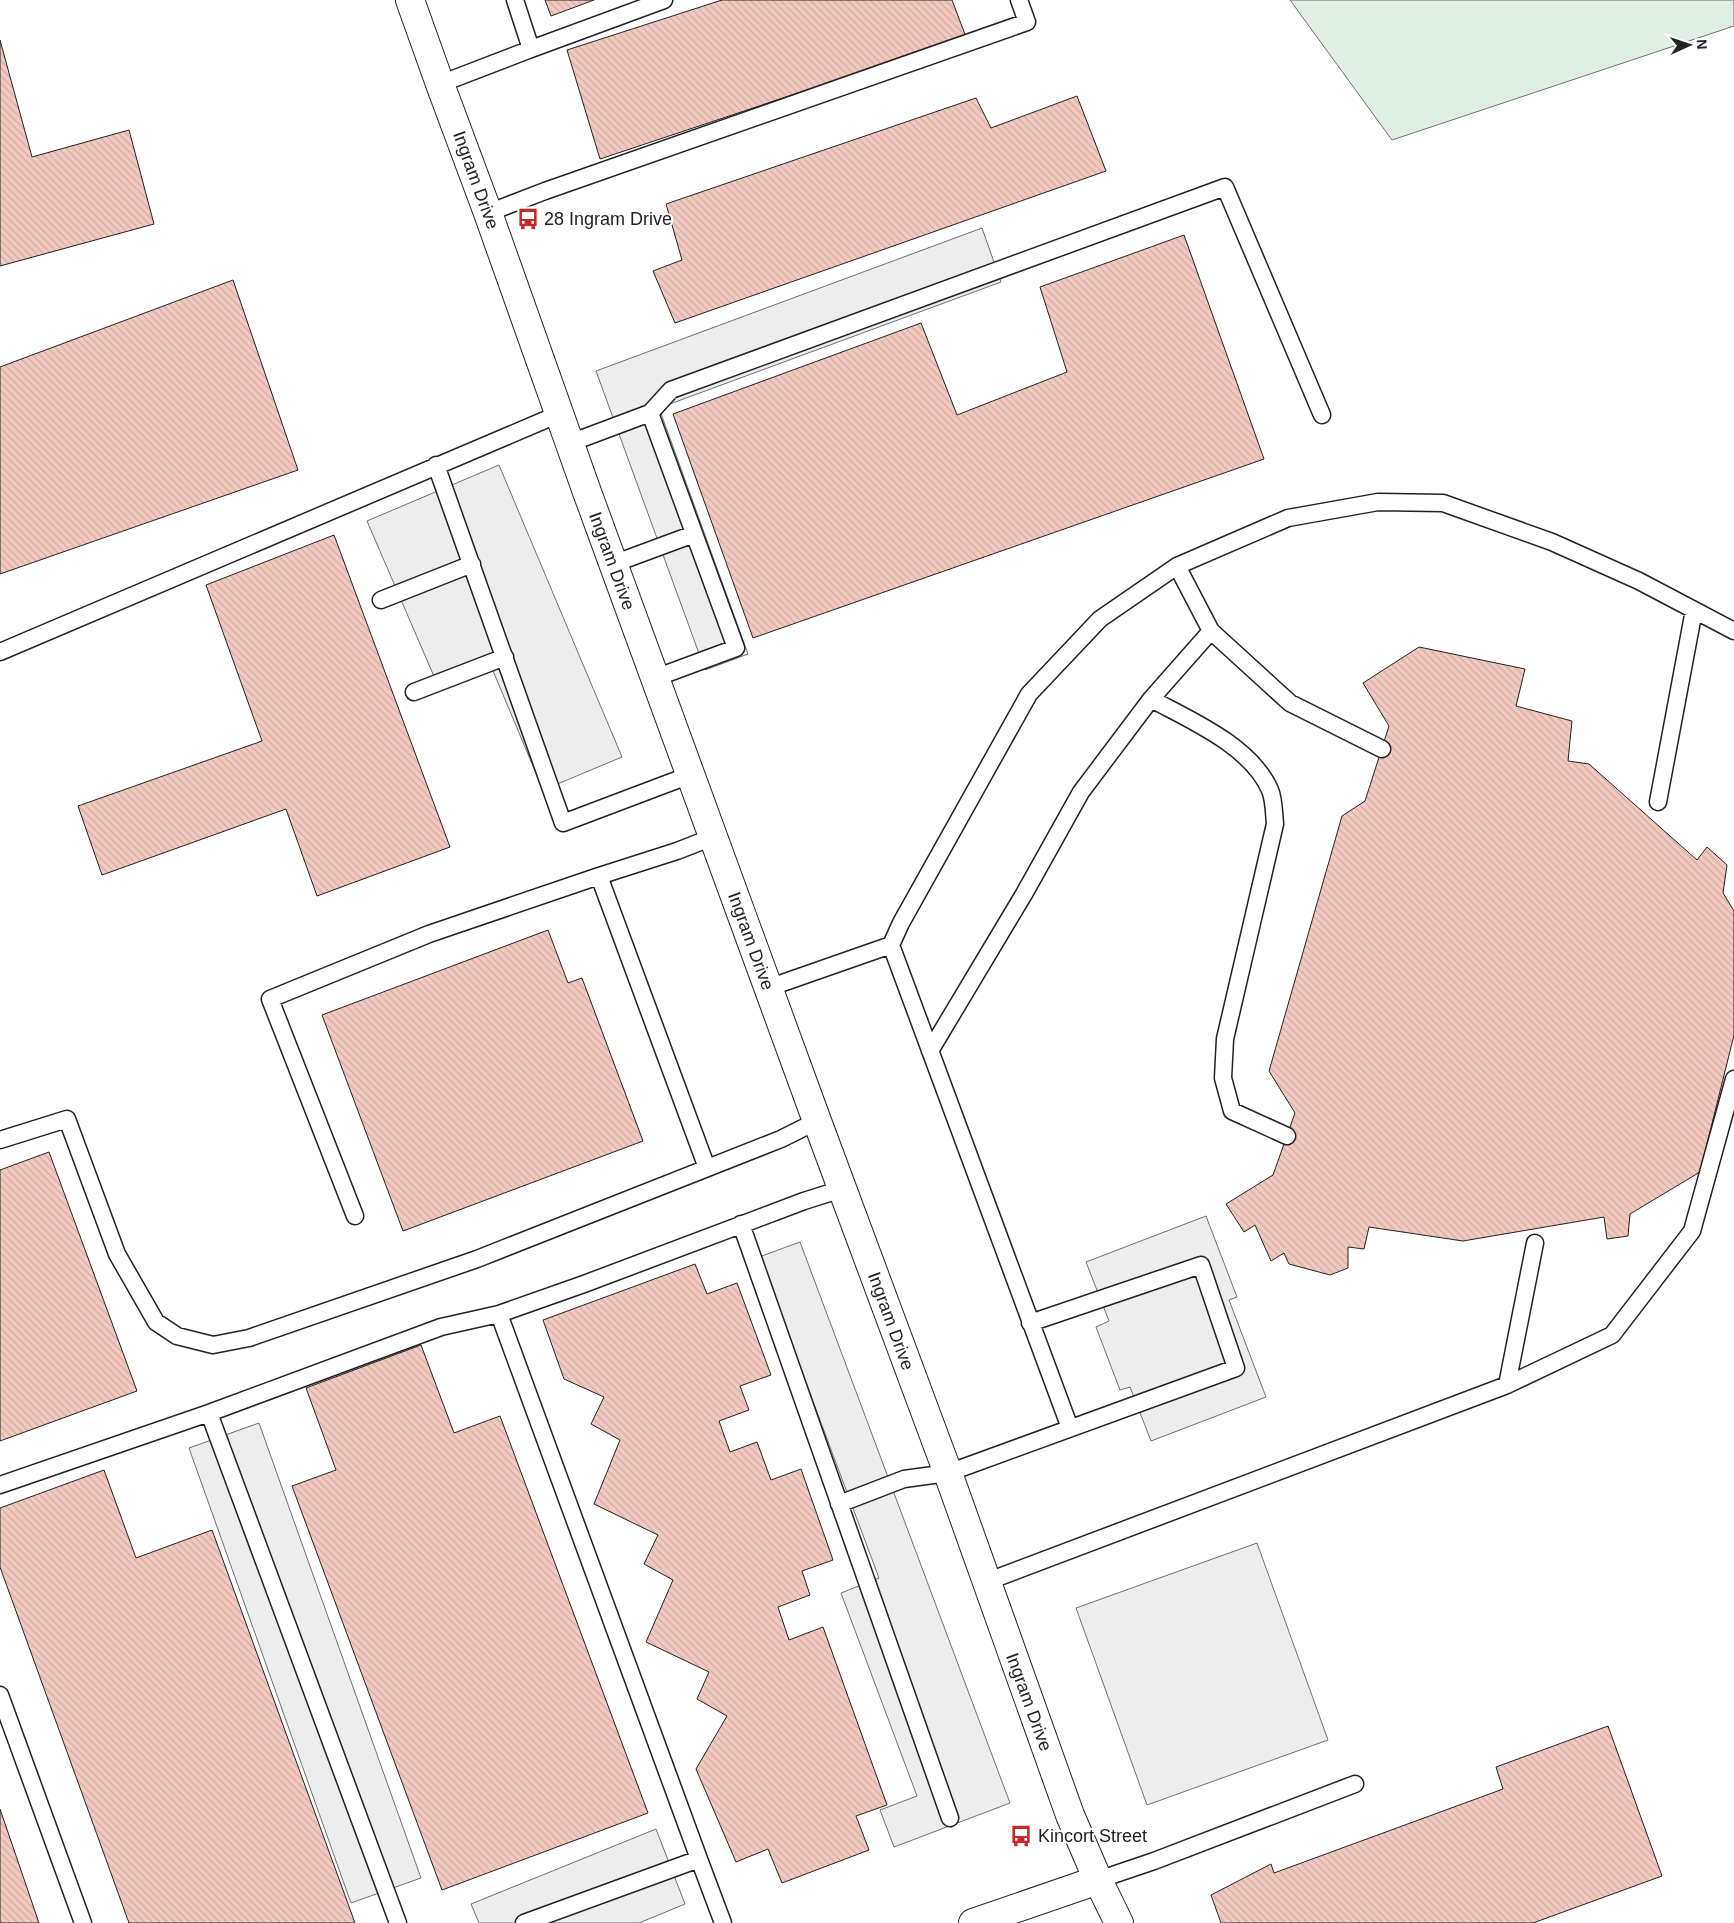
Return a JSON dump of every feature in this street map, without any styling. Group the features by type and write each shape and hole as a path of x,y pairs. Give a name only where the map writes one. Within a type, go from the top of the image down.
{"street":[{"name":"Ingram Drive","path":"410,0 690,775 948,1473 1070,1815 1118,1923"},
{"path":"973,1923 1098,1880"}],"lane":[{"path":"515,0 531,49"},
{"path":"440,84 664,0"},
{"path":"488,213 563,184 1027,22 1019,0"},
{"path":"570,443 650,412 671,390 1225,187 1322,415"},
{"path":"650,412 736,648 655,678"},
{"path":"0,652 559,414"},
{"path":"436,465 564,824 690,775"},
{"path":"1070,1428 891,945 901,923 1029,694 1100,619 1177,566 1288,518 1378,502 1443,503 1552,542 1639,581 1734,632"},
{"path":"613,564 694,534"},
{"path":"381,600 472,564"},
{"path":"1177,566 1211,631 1290,703 1382,749"},
{"path":"1658,802 1694,610"},
{"path":"930,1051 1024,894 1081,792 1151,699 1211,631"},
{"path":"414,692 504,657"},
{"path":"1151,699 1225,739 1255,766 1270,790 1275,824 1225,1039 1223,1078 1232,1111 1287,1136"},
{"path":"356,1216 270,999 429,934 678,851 713,837"},
{"path":"599,876 707,1168"},
{"path":"768,988 891,945"},
{"path":"986,1582 1507,1385 1612,1335 1692,1231 1734,1079"},
{"path":"0,1140 67,1119 117,1254 156,1322 177,1336 213,1346 249,1338 477,1259 781,1139 817,1121"},
{"path":"0,1486 209,1413 442,1327 499,1314 804,1201 842,1189"},
{"path":"741,1224 950,1818"},
{"path":"1507,1385 1535,1243"},
{"path":"839,1504 904,1480 948,1473 1236,1368 1201,1265 1030,1323"},
{"path":"499,1314 722,1923"},
{"path":"209,1413 398,1923"},
{"path":"0,1695 83,1923"},
{"path":"1098,1880 1154,1861 1355,1784"},
{"path":"524,1923 698,1859"}],"green space":[{"path":"1290,0 1734,0 1734,26 1392,140"}],"shaded area":[{"path":"982,228 1001,282 659,408 748,654 705,670 596,371"},
{"path":"499,465 622,757 543,790 491,666 439,688 367,521"},
{"path":"1206,1216 1237,1297 1229,1300 1266,1397 1151,1441 1130,1387 1120,1390 1096,1327 1109,1321 1086,1262"},
{"path":"800,1242 1010,1803 894,1847 880,1810 917,1796 841,1593 879,1578 759,1257"},
{"path":"259,1423 421,1878 351,1903 189,1448"},
{"path":"1257,1543 1328,1740 1147,1805 1076,1608"},
{"path":"656,1829 685,1904 639,1923 479,1923 471,1904"}],"building":[{"path":"545,0 594,0 551,16"},
{"path":"722,0 952,0 966,37 600,159 567,50"},
{"path":"0,40 32,157 129,130 154,224 0,266"},
{"path":"1077,96 1106,171 675,323 653,271 682,260 666,204 976,98 991,128"},
{"path":"1184,235 1264,459 753,638 673,414 921,323 957,415 1067,372 1040,287"},
{"path":"233,280 298,470 0,574 0,367"},
{"path":"334,535 450,847 317,896 286,809 102,875 78,806 262,741 206,585"},
{"path":"1419,647 1525,669 1516,706 1572,721 1568,761 1589,764 1697,860 1707,847 1727,865 1723,893 1734,911 1734,1035 1700,1172 1630,1214 1628,1236 1607,1239 1604,1217 1463,1241 1369,1227 1364,1249 1348,1247 1348,1268 1330,1275 1289,1264 1284,1253 1271,1261 1255,1225 1244,1232 1226,1204 1273,1175 1295,1113 1269,1071 1342,816 1365,801 1389,726 1363,683"},
{"path":"548,930 568,983 582,978 643,1141 403,1231 322,1015"},
{"path":"49,1152 137,1391 0,1441 0,1170"},
{"path":"695,1264 707,1294 737,1283 771,1375 740,1386 749,1410 719,1421 730,1452 757,1442 771,1480 801,1469 833,1560 802,1571 810,1595 778,1607 789,1640 823,1627 887,1805 856,1816 869,1850 782,1883 768,1849 736,1862 696,1769 727,1716 697,1699 709,1672 646,1642 673,1580 644,1564 658,1535 594,1504 620,1440 591,1424 604,1397 564,1379 543,1320"},
{"path":"421,1345 454,1433 500,1416 648,1813 442,1890 292,1486 336,1470 306,1388"},
{"path":"104,1470 136,1558 212,1530 355,1923 129,1923 0,1567 0,1508"},
{"path":"1608,1726 1662,1876 1533,1923 1221,1923 1211,1895 1271,1864 1274,1873 1503,1789 1496,1767"},
{"path":"0,1809 39,1923 0,1923"}],"place":[{"name":"28 Ingram Drive","path":"528,219"},
{"name":"Kincort Street","path":"1021,1836"}]}
